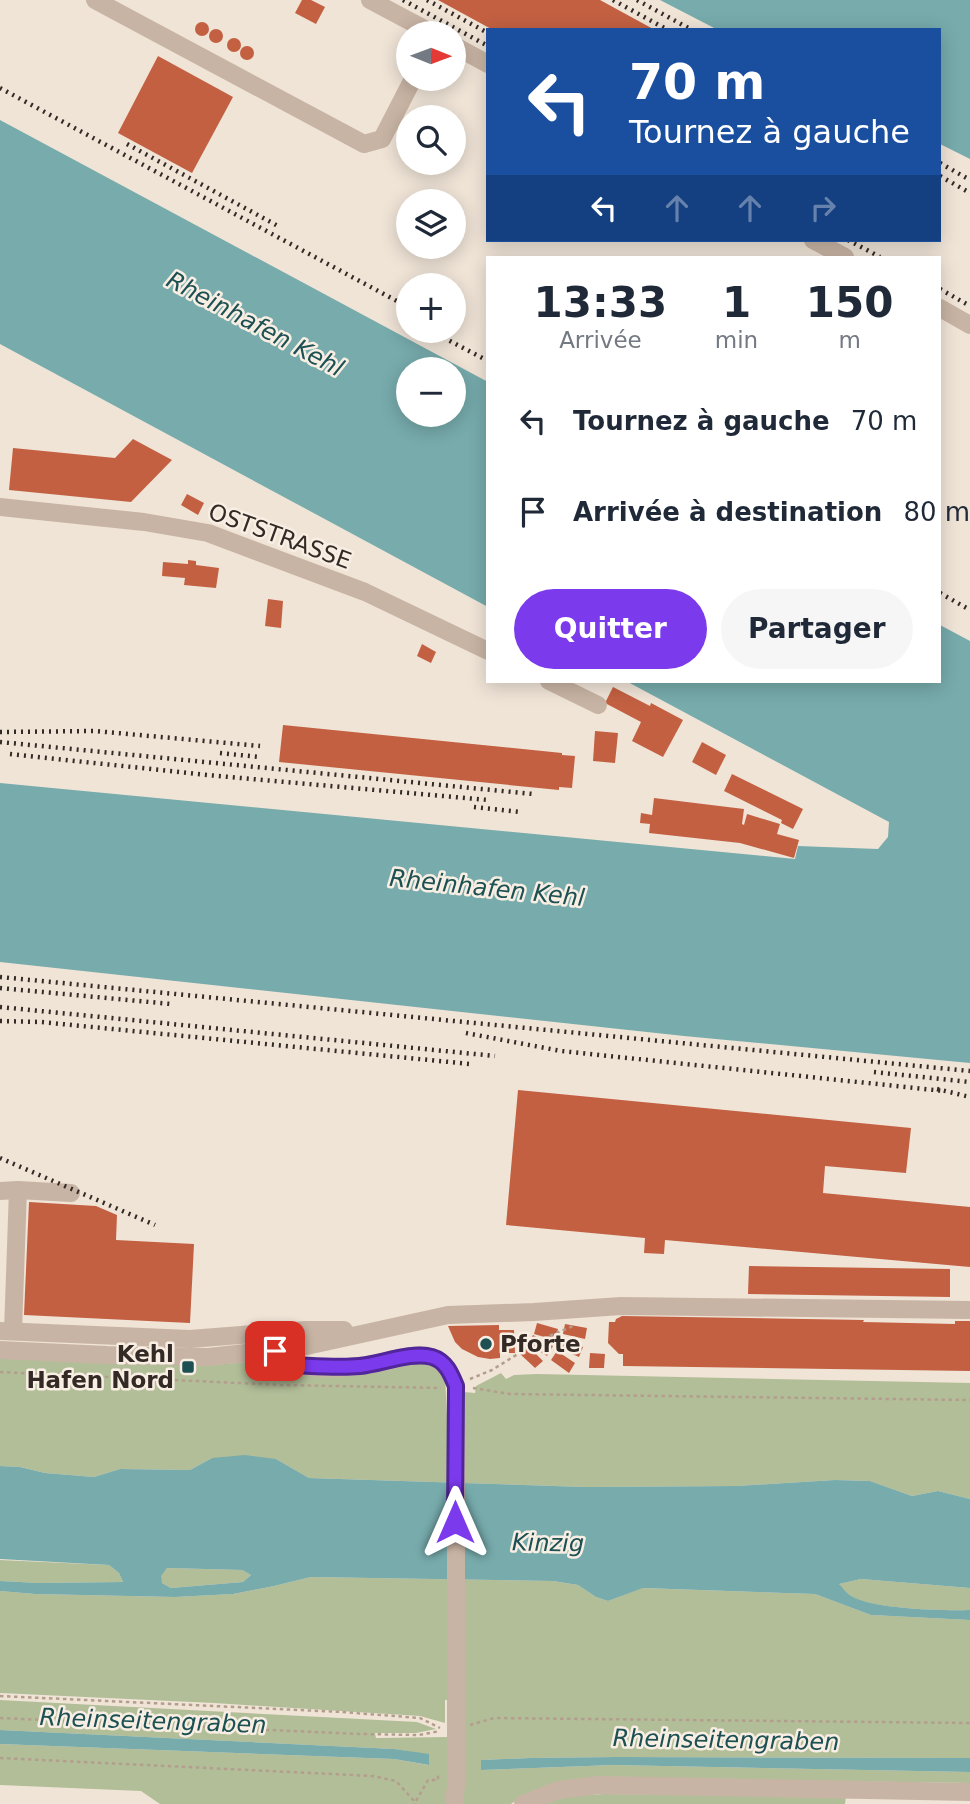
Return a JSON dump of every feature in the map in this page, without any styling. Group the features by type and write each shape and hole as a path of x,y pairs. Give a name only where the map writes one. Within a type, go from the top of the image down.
{"street":[{"path":"95,0 364,144 382,139 407,91"},
{"path":"370,0 409,21"},
{"path":"466,52 486,63"},
{"path":"817,242 843,256"},
{"path":"941,310 970,325"},
{"name":"OSTSTRASSE","path":"0,507 144,522 208,533 365,593 486,650"},
{"path":"553,683 598,705"},
{"path":"71,1193 9,1191 6,1331 190,1339 306,1330 376,1331"},
{"path":"0,1350 208,1357 302,1348 448,1315 621,1306 970,1310"},
{"path":"275,1351 285,1363 314,1366 350,1367 430,1356 445,1365 450,1372 456,1786 454,1804"},
{"path":"523,1804 558,1790 599,1785 970,1791"}],"path":[{"path":"452,1389 492,1370 542,1339 576,1325"},
{"path":"0,1372 282,1385 452,1389 510,1394 970,1400"},
{"path":"0,1696 342,1712 420,1718 445,1730 419,1735 360,1734 0,1718"},
{"path":"455,1724 494,1718 970,1723"},
{"path":"0,1758 373,1776 396,1781 415,1803 428,1780 438,1780"}],"green space":[{"path":"0,1356 166,1365 213,1365 255,1361 285,1371 366,1373 414,1363 434,1366 445,1375 447,1418 464,1392 475,1393 476,1386 501,1373 506,1379 514,1375 537,1374 970,1383 970,1499 938,1491 912,1496 870,1481 835,1480 737,1486 585,1487 309,1478 276,1459 212,1458 190,1470 120,1469 94,1477 45,1473 0,1466"},
{"path":"0,1560 109,1565 119,1573 123,1582 0,1581"},
{"path":"167,1568 242,1570 251,1575 243,1582 171,1588 162,1583 160,1576"},
{"path":"311,1577 553,1581 578,1585 596,1597 608,1601 642,1588 815,1594 871,1615 970,1620 970,1758 617,1757 481,1760 482,1770 613,1765 970,1772 970,1783 597,1778 522,1796 511,1804 462,1804 463,1700 445,1700 445,1723 420,1716 0,1693 0,1591 175,1597 233,1594"},
{"path":"861,1579 970,1588 970,1610 874,1604 850,1596 839,1584"},
{"path":"0,1700 417,1722 436,1729 416,1733 375,1733 376,1738 448,1737 448,1804 160,1804 141,1791 0,1785 0,1744 394,1759 428,1765 429,1755 394,1749 0,1730"},
{"path":"570,1796 846,1796 845,1804 542,1804"}],"water":[{"path":"660,0 970,0 970,159 941,144 941,28 714,28"},
{"name":"Rheinhafen Kehl","path":"0,120 396,333 396,343 415,343 441,357 396,357 396,427 466,427 466,370 486,381 486,606 0,344"},
{"name":"Rheinhafen Kehl","path":"941,626 970,641 970,1063 684,1036 0,962 0,783 795,859 798,846 878,849 888,837 889,822 630,683 941,683"},
{"name":"Kinzig","path":"245,1455 276,1459 309,1478 585,1487 737,1486 835,1480 870,1481 912,1496 938,1491 970,1499 970,1588 861,1579 839,1584 850,1595 875,1604 970,1610 970,1620 871,1615 815,1594 643,1588 608,1601 596,1597 578,1585 553,1581 311,1577 233,1594 175,1597 0,1591 0,1581 123,1582 119,1573 109,1565 0,1559 0,1466 94,1477 120,1469 190,1470 212,1458","holes":["167,1568 242,1570 251,1575 243,1582 171,1588 162,1583 161,1576"]},
{"path":"0,1730 394,1749 429,1754 429,1765 394,1759 0,1744"},
{"path":"617,1757 970,1758 970,1772 613,1765 481,1770 481,1760"}],"building":[{"path":"302,0 311,0 325,7 316,24 295,13"},
{"path":"438,0 600,0 651,28 489,28"},
{"path":"199,22 205,22 209,29 205,36 199,36 195,32 195,26"},
{"path":"213,29 219,29 223,36 219,43 213,43 209,39 209,33"},
{"path":"231,38 237,38 241,45 237,52 231,52 227,48 227,42"},
{"path":"244,46 250,46 254,53 250,60 244,60 240,56 240,50"},
{"path":"158,56 233,97 192,173 118,133"},
{"path":"133,439 172,460 131,502 9,490 13,448 115,458"},
{"path":"187,494 204,503 198,515 181,505"},
{"path":"188,560 196,561 196,565 219,568 216,588 184,585 185,578 162,576 163,562 188,564"},
{"path":"268,599 283,601 281,628 265,626"},
{"path":"422,644 436,652 431,663 417,656"},
{"path":"613,687 683,720 663,757 632,741 641,722 605,703"},
{"path":"283,725 562,753 575,756 572,788 559,787 559,790 279,762"},
{"path":"595,731 618,733 615,763 593,761"},
{"path":"702,742 726,755 716,775 692,762"},
{"path":"732,774 803,809 793,829 781,823 782,820 724,791"},
{"path":"654,798 744,809 744,825 747,814 780,824 777,834 799,840 794,858 740,843 649,833 650,824 640,823 641,813 652,815"},
{"path":"518,1090 911,1128 906,1173 825,1166 823,1193 970,1207 970,1267 665,1240 664,1254 644,1253 645,1238 506,1225"},
{"path":"29,1202 96,1206 117,1215 116,1240 194,1244 190,1323 24,1315"},
{"path":"749,1266 950,1269 950,1297 748,1294"},
{"path":"622,1316 955,1324 955,1321 970,1321 970,1371 623,1366 623,1354 619,1354 608,1343 609,1322 615,1322"},
{"path":"537,1323 558,1329 555,1340 534,1334"},
{"path":"565,1324 587,1328 585,1339 563,1334"},
{"name":"Pforte","path":"499,1325 499,1330 514,1330 515,1353 500,1353 500,1358 490,1359 478,1357 462,1349 455,1342 448,1326"},
{"path":"533,1335 553,1346 547,1356 528,1344"},
{"path":"562,1338 583,1347 579,1357 558,1348"},
{"path":"527,1345 543,1361 535,1368 519,1353"},
{"path":"557,1351 575,1363 569,1373 551,1360"},
{"path":"590,1353 605,1354 604,1368 589,1368"}],"railway":[{"path":"403,0 486,45"},
{"path":"427,0 486,32"},
{"path":"613,0 664,28"},
{"path":"637,0 688,28"},
{"path":"0,88 396,301"},
{"path":"127,144 278,226"},
{"path":"941,164 970,180"},
{"path":"941,177 970,193"},
{"path":"852,242 878,256"},
{"path":"941,290 970,306"},
{"path":"454,343 486,360"},
{"path":"941,594 970,610"},
{"path":"0,732 95,731 260,746"},
{"path":"0,742 533,794"},
{"path":"220,753 259,757"},
{"path":"10,754 488,800"},
{"path":"474,807 520,812"},
{"path":"0,977 970,1071"},
{"path":"0,988 171,1004"},
{"path":"0,1007 495,1056"},
{"path":"0,1021 41,1022 470,1064"},
{"path":"466,1033 561,1051 944,1091"},
{"path":"874,1072 970,1082"},
{"path":"937,1089 970,1097"},
{"path":"0,1158 155,1225"}],"place":[{"name":"Pforte","path":"486,1344"},
{"name":"Kehl Hafen Nord","path":"188,1367"}],"route":[{"path":"275,1351 279,1359 294,1365 350,1367 430,1356 445,1365 456,1386 455,1522"}],"water label":[{"name":"Rheinseitengraben","path":"153,1721"},
{"name":"Rheinseitengraben","path":"726,1740"}]}
